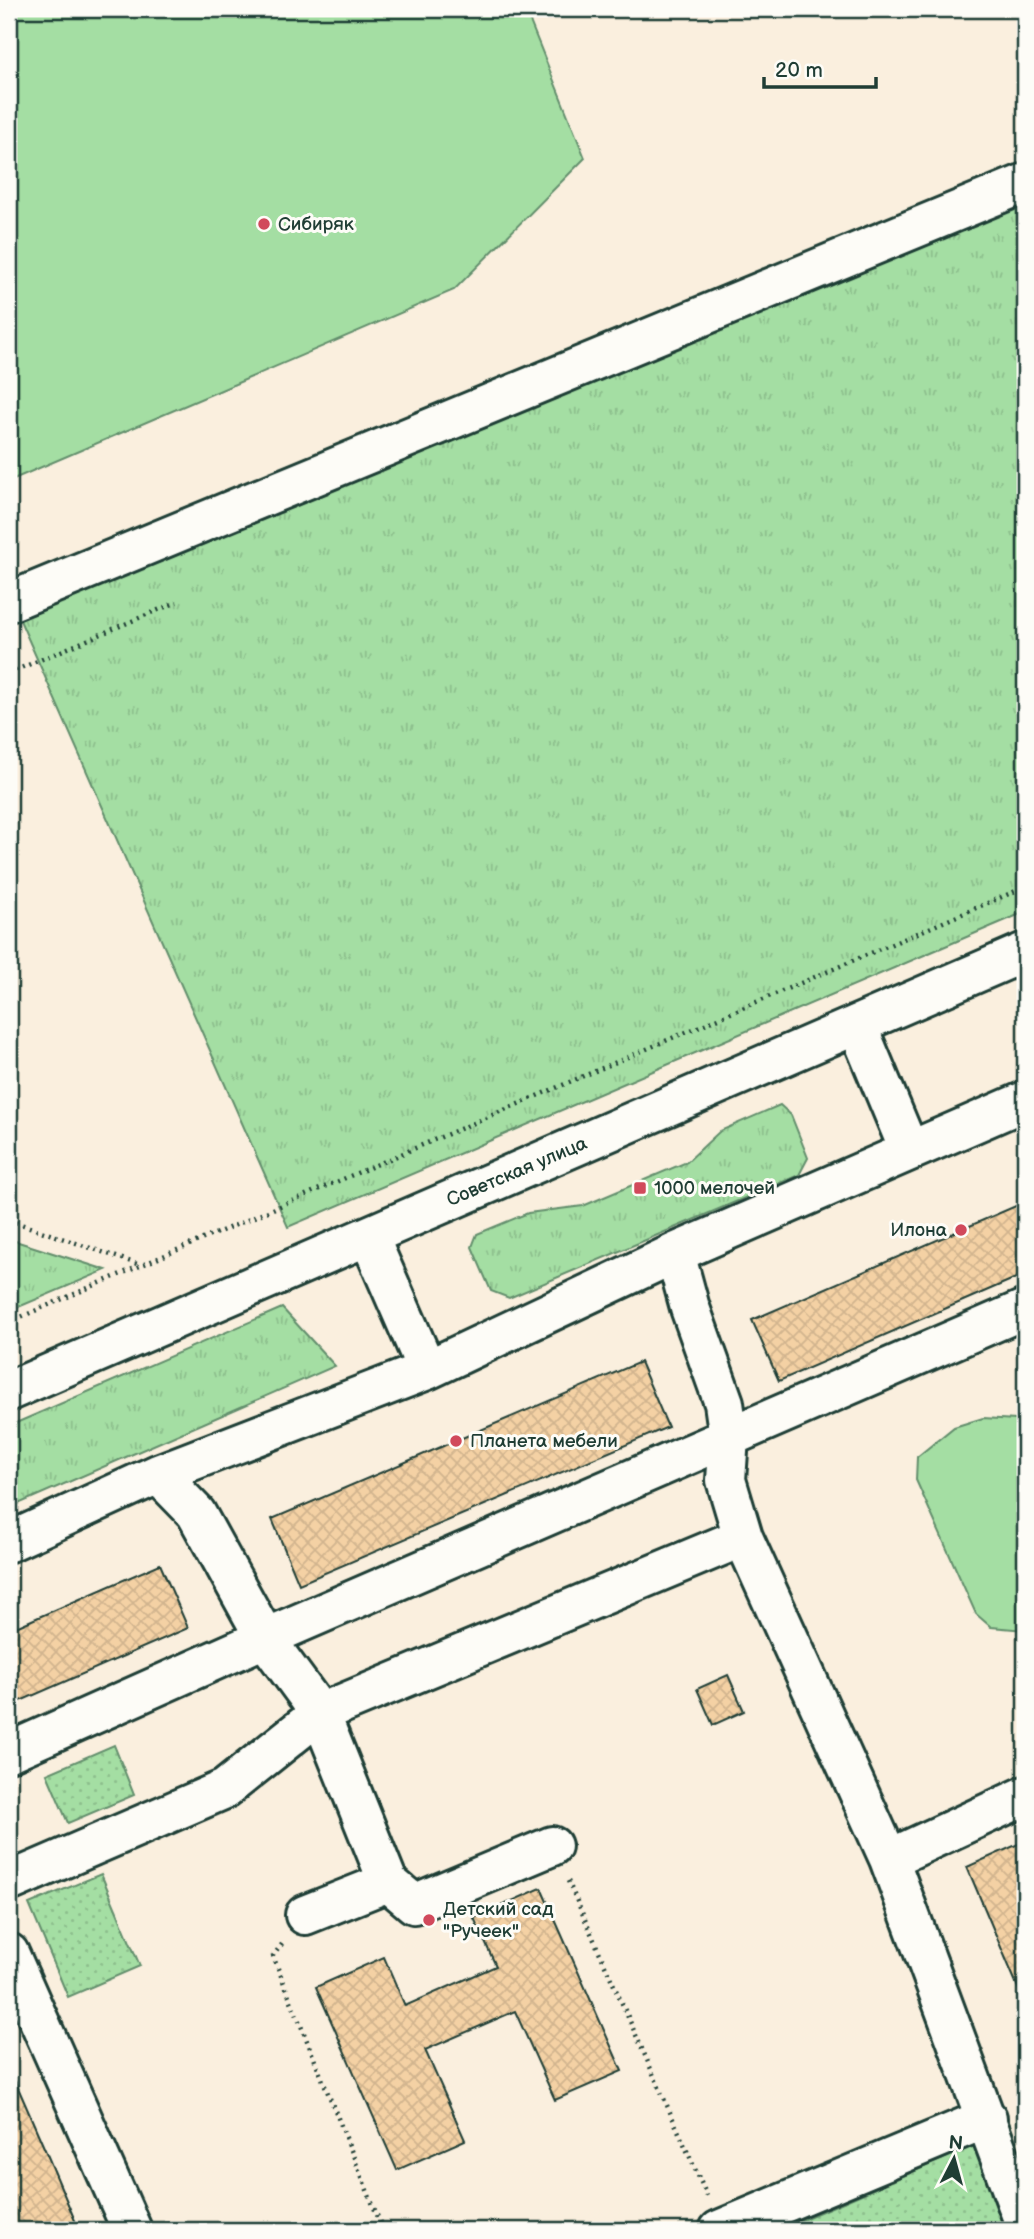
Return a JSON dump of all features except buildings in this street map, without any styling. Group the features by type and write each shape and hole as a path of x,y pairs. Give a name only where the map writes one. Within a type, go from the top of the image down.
{"main road":[{"path":"9,602 1025,183"},
{"name":"Советская улица","path":"9,1391 1025,952"},
{"path":"857,1025 909,1150"},
{"path":"9,1542 158,1474 427,1370 675,1253 1025,1101"},
{"path":"369,1237 427,1370"},
{"path":"675,1253 690,1308 724,1403 729,1438 726,1479 743,1537 889,1859 1025,2225"},
{"path":"9,1752 265,1638 1025,1309"},
{"path":"158,1474 196,1513 265,1638 320,1713 388,1882 414,1904 552,1846"},
{"path":"9,1882 225,1789 320,1713 743,1537"},
{"path":"889,1859 1025,1796"},
{"path":"304,1915 388,1882"},
{"path":"9,1953 132,2230"},
{"path":"720,2230 987,2118"}],"path":[{"path":"9,673 177,602"},
{"path":"9,1322 1025,887"},
{"path":"9,1220 141,1265"},
{"path":"552,1846 720,2230"},
{"path":"304,1915 272,1956 383,2230"}],"green space":[{"name":"Сибиряк","path":"9,9 525,9 585,158 454,290 9,481"},
{"path":"1025,204 1025,912 288,1227 19,618"},
{"path":"780,1105 791,1115 808,1158 799,1175 509,1298 491,1291 472,1247 477,1234 528,1213 583,1206 687,1162 720,1131"},
{"path":"9,1239 106,1270 9,1311"},
{"path":"282,1308 335,1366 9,1508 9,1426"},
{"path":"983,1418 1016,1420 1025,1428 1025,1630 991,1627 976,1614 916,1480 917,1457 954,1427"},
{"path":"114,1745 134,1795 68,1823 47,1774"},
{"path":"101,1874 140,1966 68,1997 29,1904"},
{"path":"982,2142 1015,2230 778,2230"}],"place":[{"name":"Сибиряк","path":"264,224"},
{"name":"1000 мелочей","path":"640,1188"},
{"name":"Илона","path":"961,1230"},
{"name":"Планета мебели","path":"456,1441"},
{"name":"Детский сад \"Ручеек\"","path":"429,1920"}]}
